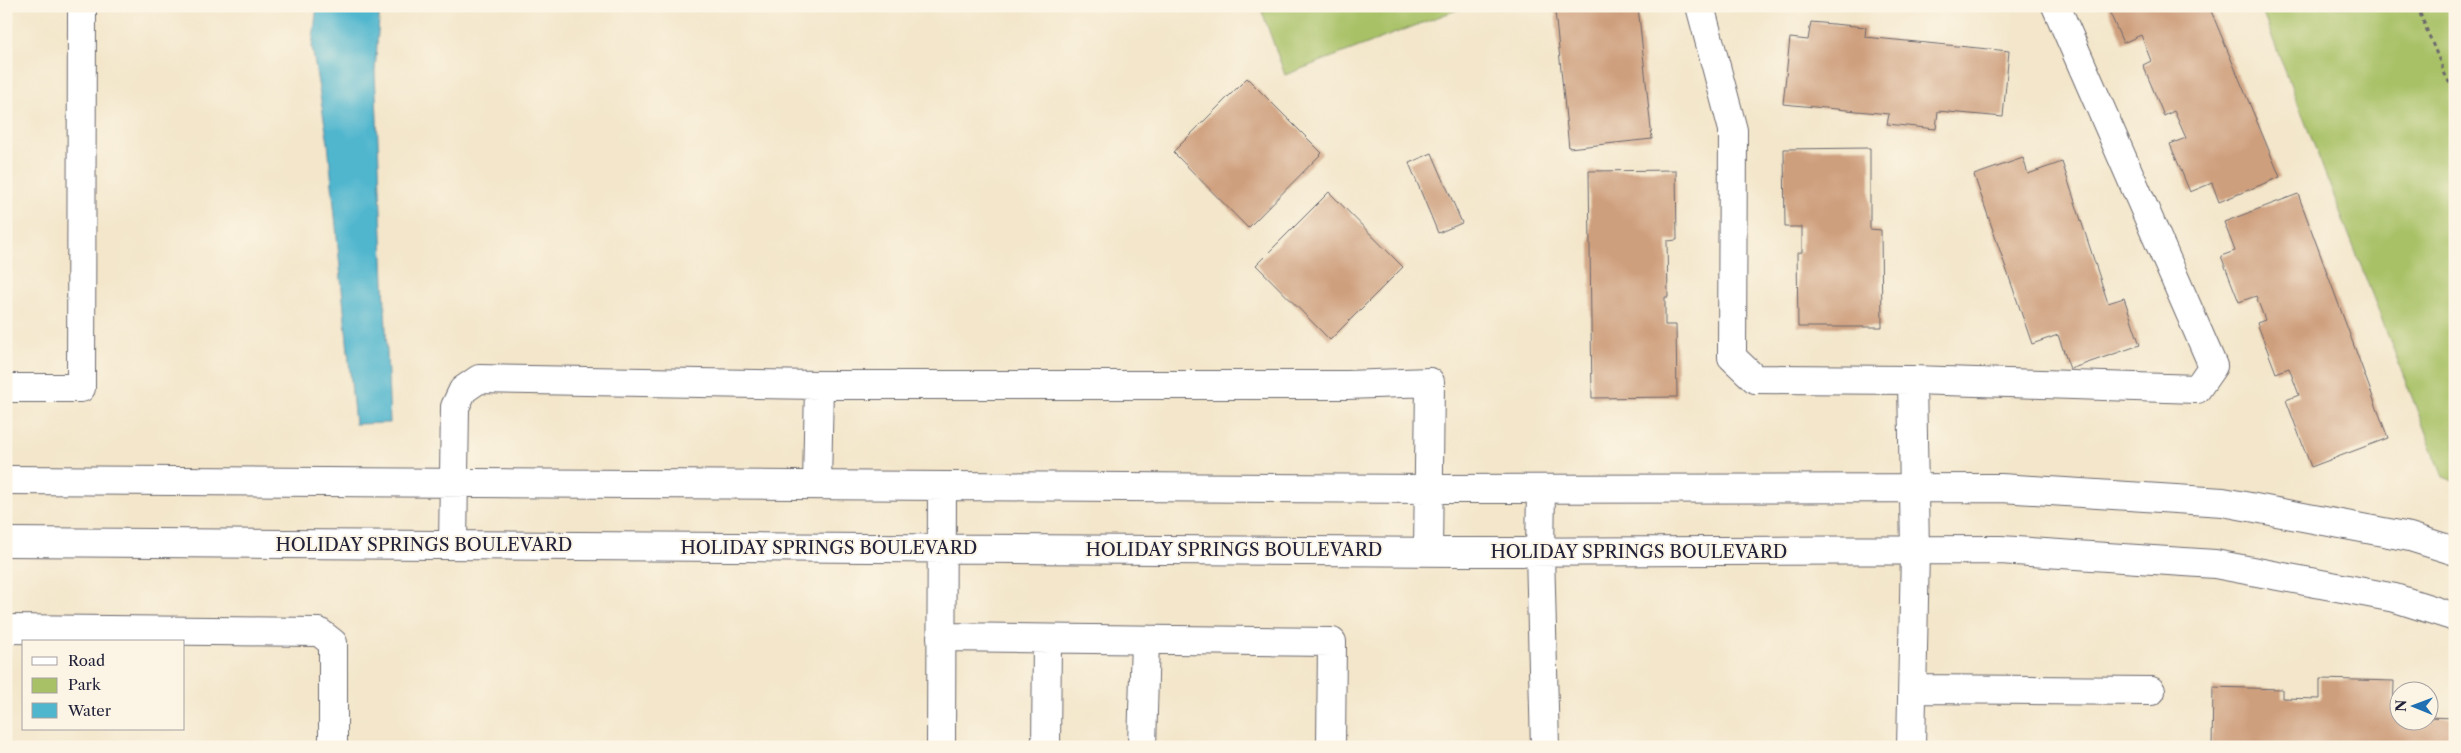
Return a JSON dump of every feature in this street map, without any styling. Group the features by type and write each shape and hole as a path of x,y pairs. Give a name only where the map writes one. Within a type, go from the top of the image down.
{"street":[{"path":"6,388 81,388 82,6"},
{"path":"1700,6 1733,130 1732,357 1755,379 1912,380 2197,389 2212,366 2056,6"},
{"path":"453,545 455,407 463,390 479,379 820,385 1347,384 1430,382 1428,552"},
{"path":"1911,747 1914,689 1915,551 1912,488 1912,380"},
{"path":"817,485 820,385"},
{"path":"6,480 1430,489 2002,488 2223,502 2410,537 2455,551"},
{"path":"941,747 942,486"},
{"path":"1541,489 1540,552 1546,747"},
{"name":"HOLIDAY SPRINGS BOULEVARD","path":"6,542 1428,552 2000,550 2215,564 2395,598 2455,617"},
{"path":"6,629 319,632 333,643 333,747"},
{"path":"941,637 1332,642 1331,747"},
{"path":"1046,747 1047,638"},
{"path":"1142,747 1145,640"},
{"path":"1914,689 2151,691"}],"path":[{"path":"2417,6 2447,79 2455,90"}],"green space":[{"path":"1260,6 1467,6 1285,75"},
{"path":"2260,6 2455,6 2455,481 2443,477"}],"water":[{"path":"317,6 380,6 375,71 390,423 355,424 328,143 312,47"}],"building":[{"path":"1605,6 1638,6 1652,139 1569,148 1555,11"},
{"path":"2107,6 2209,6 2280,177 2219,202 2212,183 2190,192 2170,144 2186,138 2174,111 2164,116 2143,65 2151,61 2141,35 2123,43"},
{"path":"1811,22 1866,27 1865,37 2009,51 2003,117 1938,111 1936,129 1887,124 1889,114 1783,104 1790,38 1808,40"},
{"path":"1247,78 1322,153 1248,228 1173,152"},
{"path":"1870,148 1870,229 1881,230 1882,327 1798,327 1797,253 1802,252 1802,227 1785,227 1784,149"},
{"path":"1432,153 1462,223 1438,233 1409,163"},
{"path":"2023,158 2028,174 2062,162 2108,303 2124,298 2140,345 2070,369 2058,335 2032,344 1974,175"},
{"path":"1676,170 1677,240 1667,241 1668,297 1665,297 1665,325 1676,325 1677,397 1592,398 1589,171"},
{"path":"1329,192 1403,267 1330,340 1256,265"},
{"path":"2298,194 2388,438 2311,467 2286,400 2299,395 2289,368 2276,373 2257,323 2265,320 2256,296 2239,302 2221,256 2235,251 2224,222"},
{"path":"2320,679 2388,681 2388,730 2438,730 2438,717 2455,718 2455,747 2212,747 2213,687 2282,689 2282,698 2320,699"}]}
